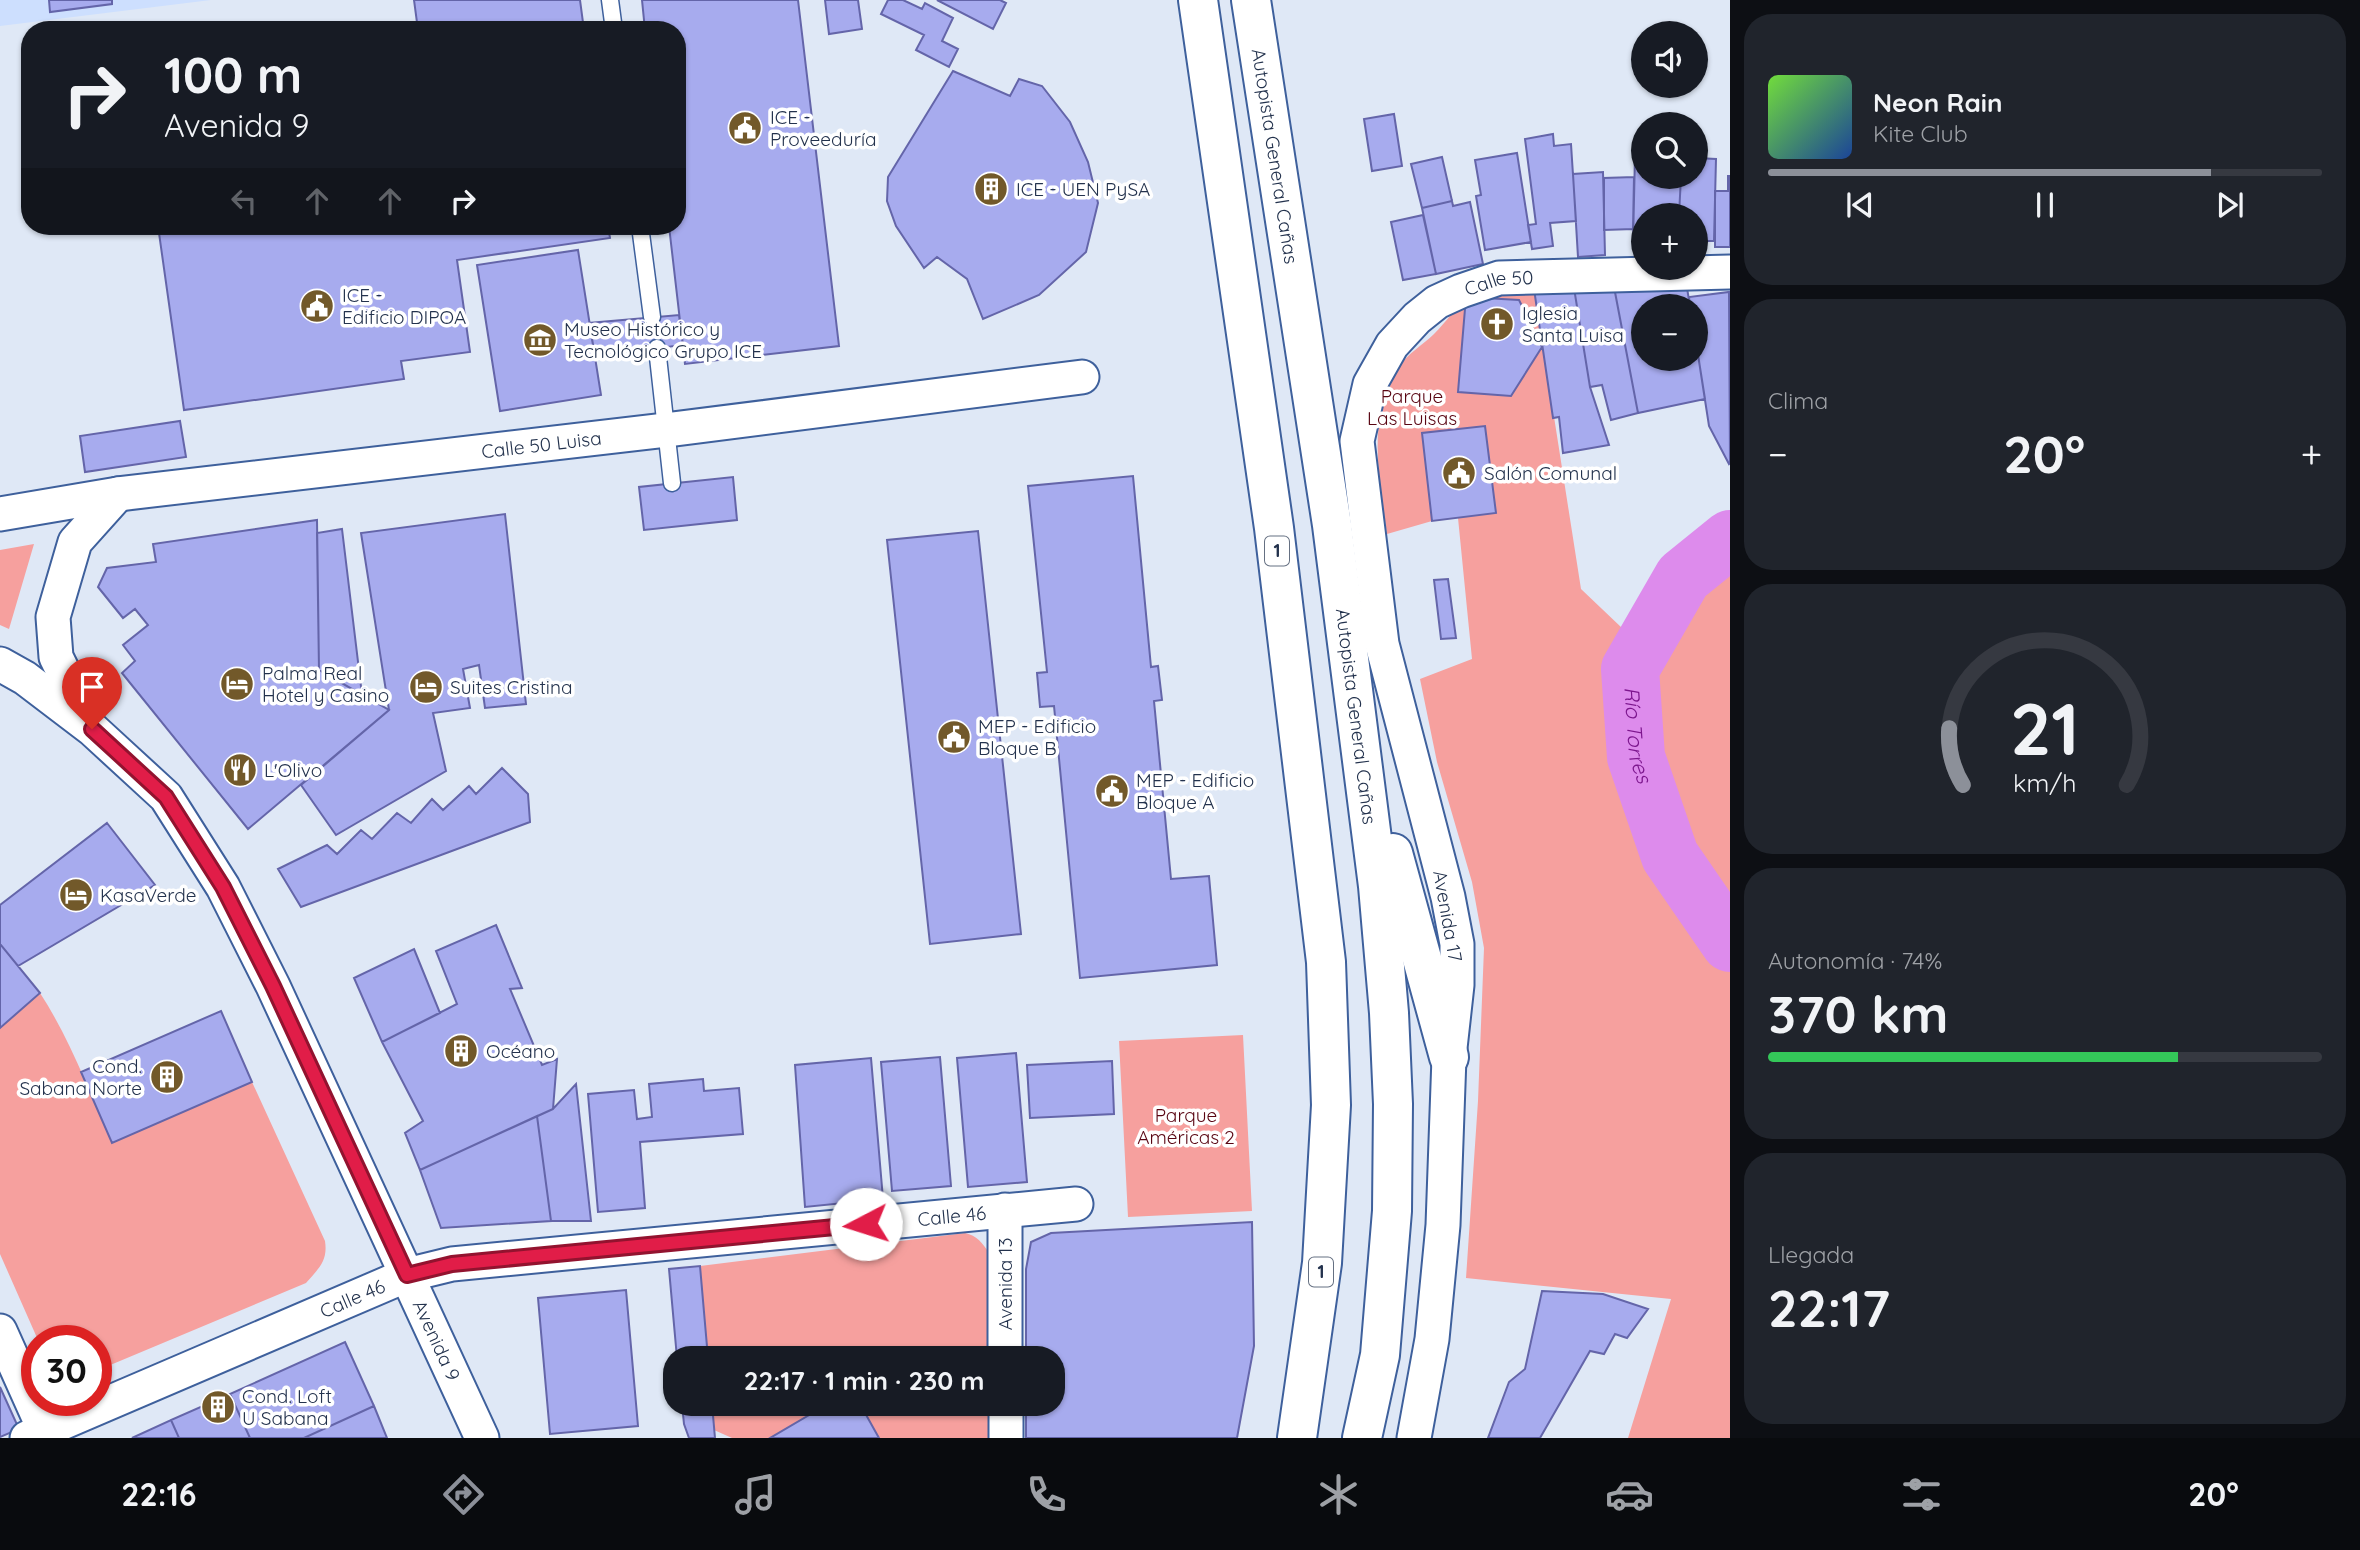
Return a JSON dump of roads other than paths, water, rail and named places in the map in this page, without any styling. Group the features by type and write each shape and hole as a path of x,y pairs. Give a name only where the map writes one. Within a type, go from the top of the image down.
{"highway":[{"name":"1","path":"1198,0 1274,528 1326,962 1331,1105 1322,1263 1297,1438"},
{"name":"Autopista General Cañas","path":"1251,0 1332,525 1378,886 1393,1104 1392,1211 1380,1355 1363,1438"},
{"path":"1357,719 1449,1057"}],"street":[{"name":"Calle 50","path":"1357,441 1370,384 1386,354 1417,317 1461,290 1499,278 1730,272"},
{"name":"Calle 50 Luisa","path":"0,514 118,494 666,430 1082,377"},
{"name":"Avenida 17","path":"1357,441 1382,644 1448,897 1457,944 1457,985 1449,1057 1442,1238 1432,1339 1414,1438"},
{"path":"92,729 56,657 52,617 75,542 118,494"},
{"name":"Avenida 9","path":"0,664 25,678 92,729 166,797 223,887 273,986 482,1438"},
{"name":"Calle 46","path":"35,1434 407,1275 452,1264 1076,1205"},
{"name":"Avenida 13","path":"1005,1210 1005,1346"},
{"path":"0,1331 35,1434"},
{"path":"1006,1416 1006,1438"}],"lane":[{"path":"610,0 613,21"},
{"path":"641,235 652,317"},
{"path":"657,348 673,484"}],"waterway":[{"name":"Río Torres","path":"1730,539 1683,577 1630,669 1636,757 1670,856 1730,943"}],"place":[{"name":"ICE - Proveeduría","path":"745,128"},
{"name":"ICE - UEN PySA","path":"991,189"},
{"name":"ICE - Edificio DIPOA","path":"317,306"},
{"name":"Iglesia Santa Luisa","path":"1497,324"},
{"name":"Museo Histórico y Tecnológico Grupo ICE","path":"540,340"},
{"name":"Salón Comunal","path":"1459,473"},
{"name":"Palma Real Hotel y Casino","path":"237,684"},
{"name":"Suites Cristina","path":"426,687"},
{"name":"MEP - Edificio Bloque B","path":"954,737"},
{"name":"L'Olivo","path":"240,770"},
{"name":"MEP - Edificio Bloque A","path":"1112,791"},
{"name":"KasaVerde","path":"76,895"},
{"name":"Océano","path":"461,1051"},
{"name":"Cond. Sabana Norte","path":"167,1077"},
{"name":"Cond. Loft U Sabana","path":"218,1407"}],"park label":[{"name":"Parque Las Luisas","path":"1412,407"},
{"name":"Parque Américas 2","path":"1186,1126"}]}
